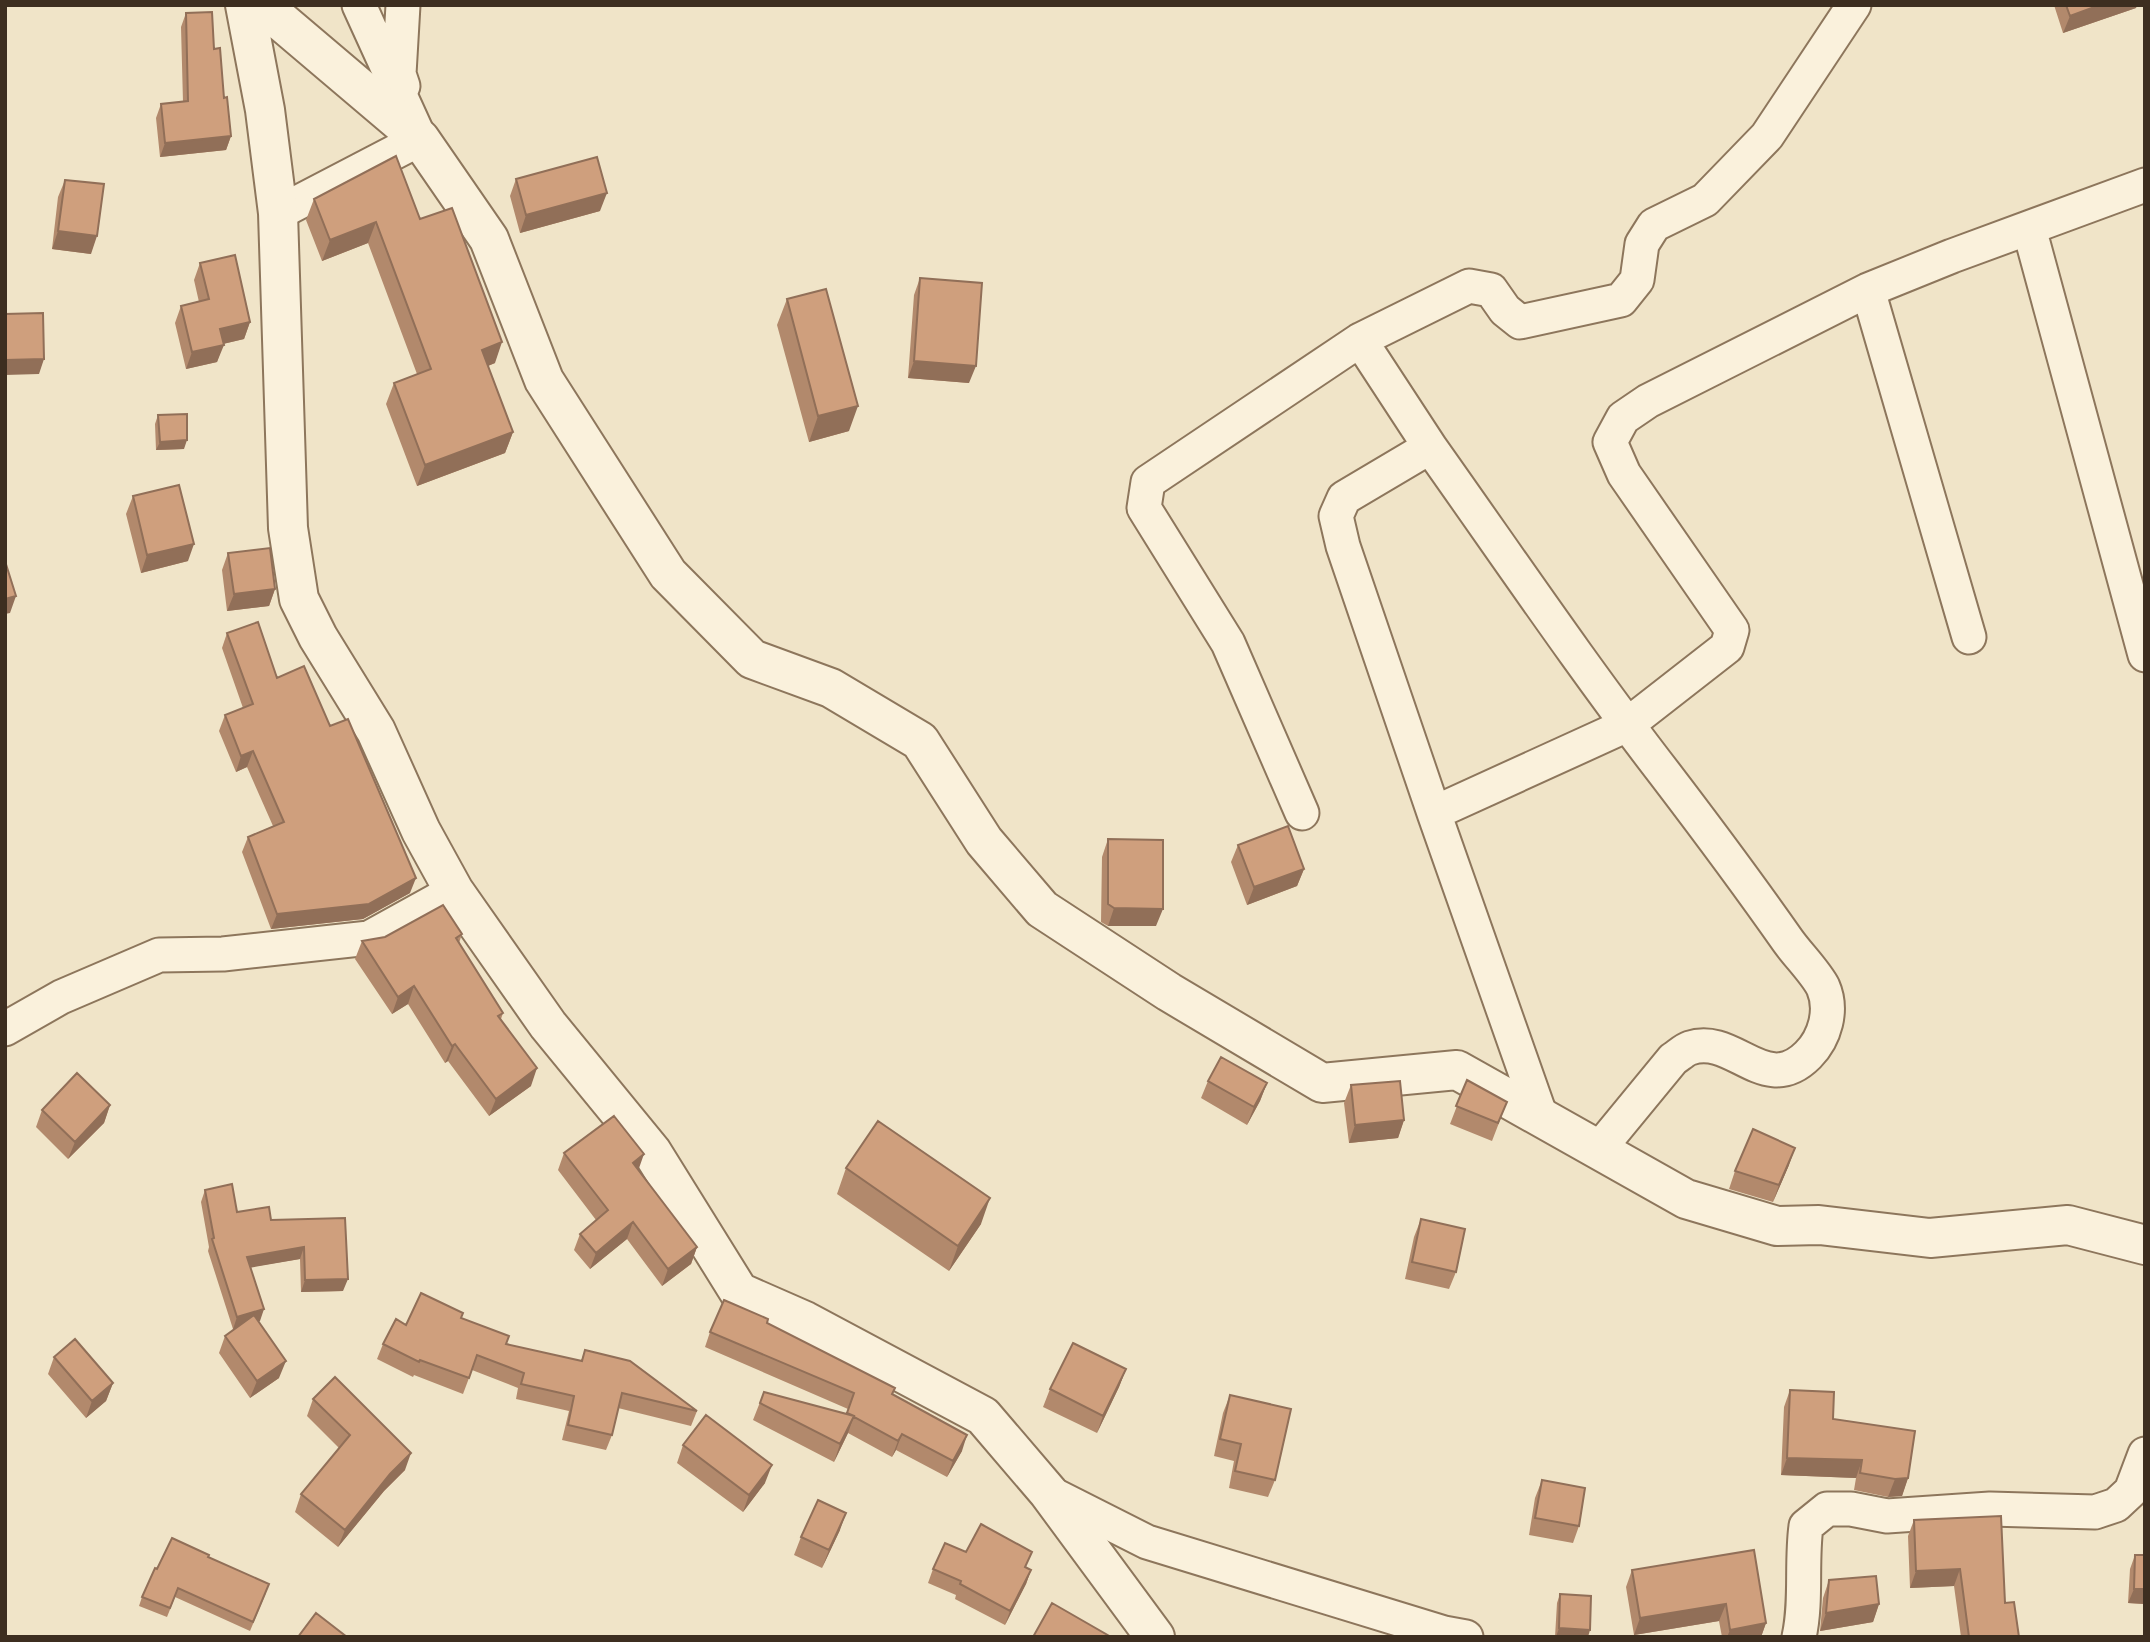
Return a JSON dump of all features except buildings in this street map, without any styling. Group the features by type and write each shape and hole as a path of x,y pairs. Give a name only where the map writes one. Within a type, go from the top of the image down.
{"street":[{"path":"245,5 265,110 278,213 288,528 299,599 318,637 376,731 421,831 454,891 548,1025 652,1152 739,1292 805,1321 983,1416 1048,1492 1155,1637"},
{"path":"262,5 419,139"},
{"path":"359,5 419,139 489,239 544,380 668,575 752,659 831,688 920,741 984,841 1042,909 1169,992 1322,1083 1457,1070 1686,1199 1777,1226 1819,1225 1930,1238 2068,1225 2145,1245"},
{"path":"403,5 399,74 419,139"},
{"path":"1302,813 1228,643 1144,508 1148,482 1360,340 1469,286 1491,290 1505,310 1520,322 1621,300 1637,280 1642,244 1654,225 1706,200 1767,136 1854,5"},
{"path":"278,213 419,139"},
{"path":"1434,813 1627,725 1727,647 1732,630 1624,474 1610,442 1623,418 1648,401 1868,290 2145,185"},
{"path":"2029,228 2145,655"},
{"path":"1868,290 1969,637"},
{"path":"1360,340 1430,447 1627,725 1734,864 1822,985 1829,1007 1823,1032 1808,1055 1790,1068 1770,1071 1718,1047 1702,1045 1688,1048 1673,1059 1599,1149"},
{"path":"1430,447 1344,498 1336,516 1342,546 1541,1117"},
{"path":"5,1029 61,997 159,954 223,954 369,938 454,891"},
{"path":"1799,1637 1802,1625 1802,1551 1806,1527 1827,1509 1851,1509 1887,1516 1990,1509 2095,1513 2116,1506 2131,1491 2145,1454"},
{"path":"1048,1492 1147,1542 1444,1633 1466,1637"}]}
